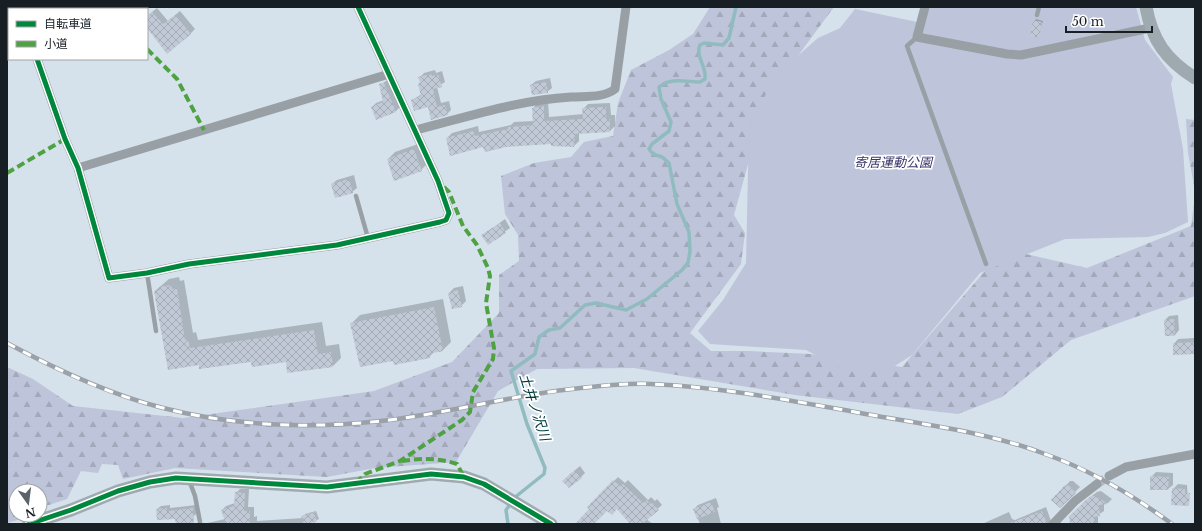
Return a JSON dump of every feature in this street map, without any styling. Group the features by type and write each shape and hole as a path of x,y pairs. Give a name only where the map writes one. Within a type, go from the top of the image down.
{"street":[{"path":"37,60 65,139 78,168 109,278 147,273 189,264 337,245 446,220 449,213 438,181 416,130 358,7"},
{"path":"416,130 523,103 552,98 607,95 615,89 626,7"},
{"path":"925,7 917,37 1007,54 1021,55 1150,28"},
{"path":"1146,7 1150,28 1161,47 1177,65 1195,78"},
{"path":"78,168 389,74"},
{"path":"1109,476 1126,467 1195,454"},
{"path":"29,524 71,510 118,491 150,482 176,478 327,487 408,476 447,474 484,484 500,492 551,524"},
{"path":"1053,524 1074,501 1097,484"}],"lane":[{"path":"1037,15 1039,7"},
{"path":"917,37 907,46 986,264"},
{"path":"356,196 368,238"},
{"path":"147,273 156,331"},
{"path":"189,478 195,496 200,522"}],"green space":[{"path":"710,7 834,7 766,99 734,215 745,233 741,264 690,333 711,351 811,354 902,367 1004,249 1087,268 1191,226 1195,197 1195,296 1071,340 1002,397 958,414 795,395 634,368 537,369 498,391 456,462 375,468 327,477 175,468 123,479 118,465 102,464 98,473 81,471 67,499 49,505 48,483 8,483 7,523 7,367 33,379 73,406 183,418 374,391 452,362 499,313 499,275 519,261 518,235 505,214 501,176 534,163 571,157 584,142 613,136 618,103 631,70 669,50 693,34"},
{"name":"寄居運動公園","path":"927,7 1136,7 1145,40 1173,77 1171,84 1183,149 1188,222 1165,233 1148,237 1065,239 980,273 912,355 887,371 843,369 806,350 710,344 698,331 723,300 746,263 749,128 775,76 818,38 840,28 855,9 922,23"},
{"path":"1186,119 1195,120 1195,191 1188,153"}],"building":[{"path":"152,12 163,24 175,15 191,34 167,54 148,29 148,15"},
{"path":"1033,20 1042,22 1039,38 1030,36"},
{"path":"431,74 432,76 438,74 442,87 433,89 437,107 445,105 448,115 431,120 428,107 414,111 411,100 421,96 418,77"},
{"path":"546,82 548,93 532,95 530,85"},
{"path":"384,83 396,112 376,120 371,107 383,102 379,84"},
{"path":"544,106 544,121 583,119 582,108 606,107 606,119 610,119 610,132 575,134 574,147 551,146 551,144 506,147 485,152 483,147 450,156 446,138 473,131 475,136 508,129 508,127 533,125 532,108"},
{"path":"414,149 422,171 394,181 387,159"},
{"path":"349,179 353,193 335,198 331,184"},
{"path":"500,223 506,233 488,245 481,235"},
{"path":"171,285 172,289 177,288 185,340 188,339 190,348 314,330 318,354 331,352 333,367 287,373 286,362 252,367 251,362 199,369 199,365 168,370 154,291 160,290 159,287"},
{"path":"458,290 462,307 452,309 448,293"},
{"path":"434,307 443,351 429,354 430,358 394,365 393,361 360,367 350,323"},
{"path":"1174,319 1175,336 1165,336 1164,320"},
{"path":"1195,342 1195,354 1173,355 1173,343"},
{"path":"575,470 582,478 569,488 562,481"},
{"path":"1150,476 1169,477 1168,490 1150,490"},
{"path":"613,480 620,486 623,484 643,503 647,500 659,510 642,524 630,524 617,509 612,515 607,511 594,524 575,524 589,509 587,507"},
{"path":"1065,485 1068,485 1076,493 1060,508 1051,500"},
{"path":"1172,488 1185,489 1185,493 1190,493 1189,506 1171,505"},
{"path":"235,492 245,493 244,511 250,511 250,524 226,524 221,510 234,506"},
{"path":"1091,496 1096,496 1108,504 1099,505 1100,516 1094,517 1094,524 1070,524 1069,516"},
{"path":"711,502 715,512 697,519 693,509"},
{"path":"167,508 167,511 193,508 194,524 176,524 175,519 157,520 156,509"},
{"path":"1042,511 1047,524 1010,524 1010,523"},
{"path":"314,512 317,522 304,524 301,516"}],"waterway":[{"name":"土井ノ沢川","path":"514,498 544,474 545,468 527,424 511,371 535,354 539,337 549,330 560,328 585,305 596,303 626,310 647,299 682,270 688,263 690,251 689,232 677,204 669,163 662,157 653,154 649,149 652,144 669,131 671,122 661,99 659,87 668,82 700,82 705,79 699,53 700,45 704,43 723,45 729,38 736,7"},
{"name":"土井ノ沢川","path":"508,524 506,510 511,503"}],"tunnel":[{"path":"1097,484 1109,476"}],"railway":[{"path":"7,343 45,363 122,396 190,414 217,419 272,424 327,425 381,421 429,414 548,392 621,384 651,384 703,388 754,395 951,429 999,439 1022,446 1062,460 1111,484 1127,493 1172,524"}],"marked path":[{"path":"148,50 177,79 204,130"},
{"path":"7,173 65,139"},
{"path":"356,483 365,474 400,461 462,420 470,412 473,392 493,359 494,348 486,303 490,276 488,268 477,245 463,226 449,192 441,184"},
{"path":"402,461 430,459 450,462 457,464 464,477"}],"cycle path":[{"path":"37,60 65,139 78,168 109,278 147,273 189,264 337,245 440,222 446,220 449,213 438,181 358,7"},
{"path":"29,524 71,510 118,491 150,482 176,478 327,487 431,474 464,477 484,484 551,524"}]}
